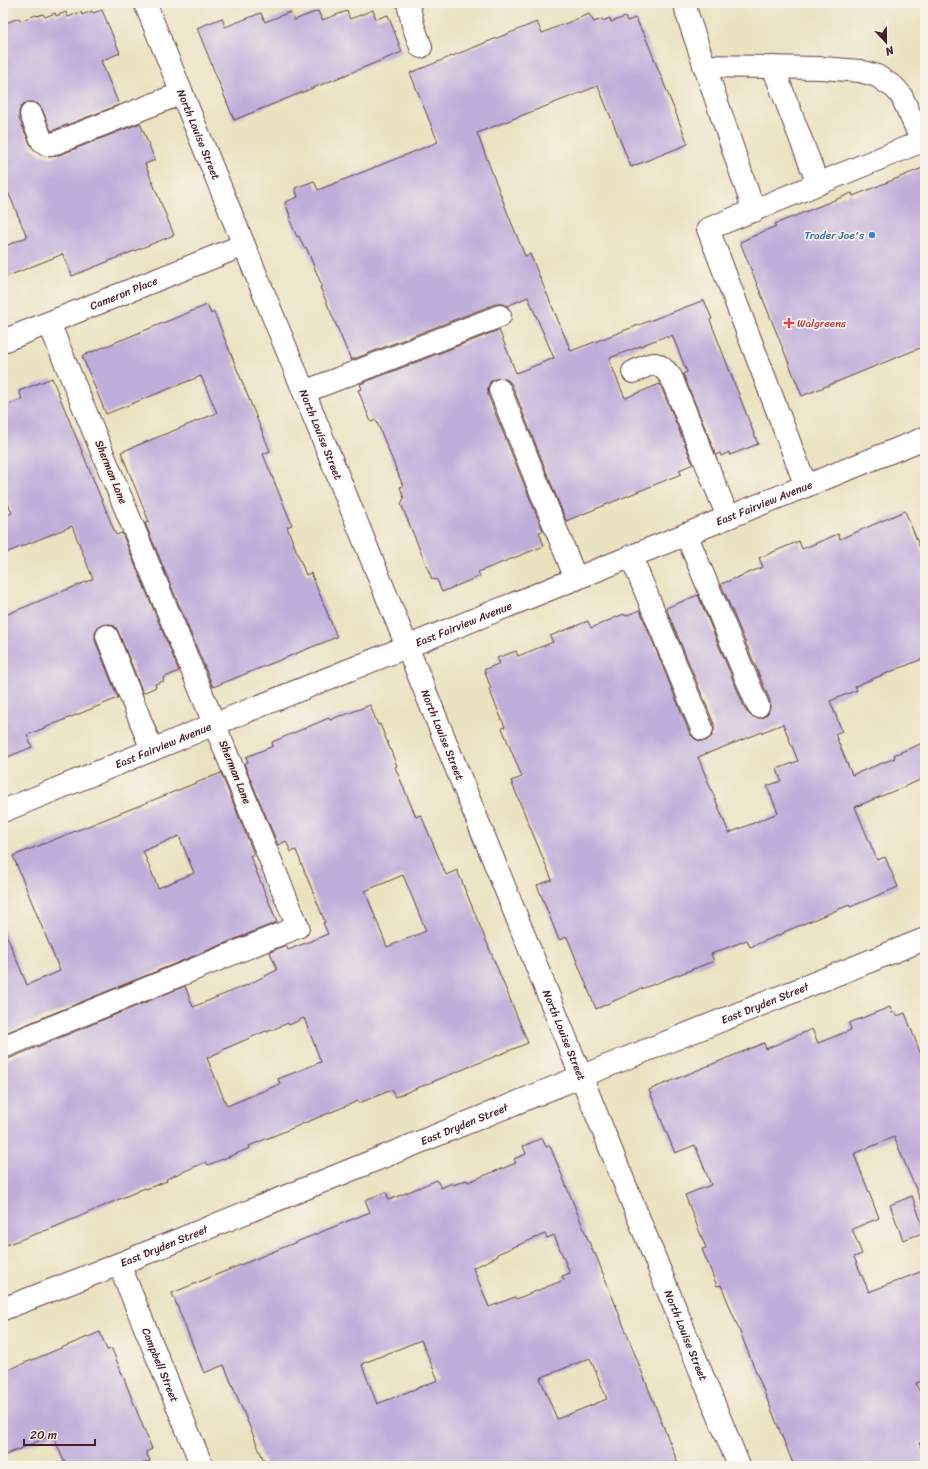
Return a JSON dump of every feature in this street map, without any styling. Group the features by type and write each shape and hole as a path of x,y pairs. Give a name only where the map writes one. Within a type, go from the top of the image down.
{"street":[{"name":"North Louise Street","path":"145,3 408,646 739,1466"},
{"path":"408,3 413,25 421,46"},
{"path":"685,3 685,9 754,211"},
{"path":"704,66 822,68 860,71 877,76 895,88 901,95 923,140 708,229 806,486"},
{"path":"773,67 818,184"},
{"path":"31,114 42,141 48,145 182,92"},
{"name":"Cameron Place","path":"3,341 244,245"},
{"path":"304,392 500,316"},
{"name":"Sherman Lane","path":"3,1047 298,927 49,322"},
{"path":"633,372 652,363 662,366 671,377 728,517"},
{"path":"500,390 576,579"},
{"name":"East Fairview Avenue","path":"3,811 925,438"},
{"path":"686,534 758,706"},
{"path":"631,556 702,729"},
{"path":"107,636 152,750"},
{"name":"East Dryden Street","path":"3,1309 119,1264 582,1076 925,939"},
{"name":"Campbell Street","path":"119,1264 202,1466"}],"building":[{"path":"102,10 120,53 101,61 119,105 51,131 42,109 38,104 33,102 27,102 21,106 19,119 31,146 41,155 50,157 57,156 140,123 155,160 145,164 174,235 72,276 63,254 3,278 3,247 27,237 3,180 3,24 19,18 20,21 43,14 45,17 55,13 56,16 66,12 68,17 81,12 82,15 92,11 93,13"},
{"path":"373,10 376,19 388,15 402,52 234,120 197,28 222,18 225,27 261,13 265,22 290,12 294,20 318,11 322,20 347,11 350,19"},
{"path":"589,14 594,22 602,19 603,21 610,18 611,22 625,17 627,21 636,18 642,32 643,31 688,144 631,167 598,86 536,110 477,133 508,214 525,256 530,254 571,351 704,300 712,319 710,320 758,444 730,455 729,452 721,456 720,453 716,455 683,374 687,372 672,335 610,358 610,362 625,398 660,384 693,464 679,470 681,474 566,521 512,385 508,380 502,378 495,379 490,382 488,395 543,531 539,532 544,546 478,572 480,576 442,592 437,580 432,579 401,504 404,498 400,487 403,486 376,420 371,422 358,390 362,389 360,384 499,330 516,373 554,358 528,297 507,306 495,304 351,360 320,287 322,286 306,247 304,248 299,236 297,237 289,218 291,218 285,202 298,197 295,188 314,181 318,190 438,142 410,73 537,22 542,33"},
{"path":"925,167 925,346 802,396 740,242 776,226 775,224 852,193 853,196"},
{"path":"207,305 211,314 214,312 270,451 263,454 292,525 287,527 306,575 311,573 337,637 213,687 145,523 149,522 121,452 217,413 201,376 106,414 82,356"},
{"path":"52,378 116,535 122,533 179,671 163,678 164,681 155,684 156,687 143,693 115,626 109,624 102,625 97,628 95,640 118,698 27,735 32,747 3,759 3,616 93,579 72,526 3,554 3,517 12,513 3,491 3,407 22,399 19,391"},
{"path":"905,511 925,560 925,658 855,686 857,690 830,701 842,731 835,734 852,775 895,758 894,755 925,742 925,778 855,807 877,860 885,857 898,887 850,907 849,905 750,947 747,940 711,954 714,961 636,991 596,1009 567,937 559,940 537,885 552,880 511,781 522,777 502,728 505,727 489,689 491,688 484,670 500,663 497,658 516,651 518,656 553,642 550,636 588,621 591,628 624,614 625,616 640,610 690,734 695,739 706,741 712,736 714,724 666,608 698,595 746,711 751,716 762,718 768,713 770,701 721,584 763,567 759,558 799,541 802,549 838,534 840,539","holes":["783,724 798,761 777,769 781,781 767,786 778,813 729,833 698,757"]},
{"path":"370,705 378,725 380,724 397,766 395,767 416,817 421,815 446,875 457,870 528,1043 395,1097 392,1090 359,1103 358,1101 249,1146 250,1148 208,1165 206,1162 166,1179 167,1181 146,1189 145,1188 55,1227 3,1246 3,1059 8,1059 185,986 193,1007 247,985 277,970 270,952 286,945 288,950 328,934 323,923 325,922 296,850 291,852 286,841 278,845 244,764 248,762 246,757 273,746 272,742 329,718 330,720","holes":["403,875 426,931 387,947 365,891","304,1018 321,1062 278,1079 280,1084 227,1106 207,1058 266,1031 267,1032 288,1023 289,1025"]},
{"path":"221,773 254,854 250,856 277,922 3,1034 3,927 27,985 60,971 13,856","holes":["179,836 194,873 158,888 143,851"]},
{"path":"890,1007 892,1013 896,1012 897,1016 905,1013 925,1065 925,1211 894,1137 854,1154 879,1218 852,1229 862,1254 854,1257 869,1292 925,1270 925,1380 916,1383 925,1407 925,1441 919,1443 925,1459 925,1466 794,1466 721,1285 717,1286 702,1249 706,1248 685,1195 711,1185 695,1145 675,1153 649,1090 764,1043 766,1049 812,1029 818,1043 851,1030 849,1023"},
{"path":"542,1138 546,1147 550,1146 594,1254 595,1253 679,1466 266,1466 224,1365 204,1373 172,1293 370,1212 365,1200 386,1192 389,1200 437,1180 441,1188 452,1183 453,1185 467,1180 468,1182 516,1163 514,1159 526,1154 523,1146","holes":["545,1234 547,1238 554,1235 570,1273 562,1276 564,1280 516,1299 515,1297 489,1307 473,1268 498,1256 497,1254","421,1340 438,1380 377,1404 362,1365","590,1358 607,1399 557,1419 540,1378"]},
{"path":"912,1196 925,1232 903,1240 890,1205"},
{"path":"100,1332 107,1350 112,1349 152,1449 146,1452 150,1461 138,1466 66,1466 53,1435 3,1456 3,1372"}],"place":[{"name":"Trader Joe's","path":"872,235"},
{"name":"Walgreens","path":"789,323"}]}
